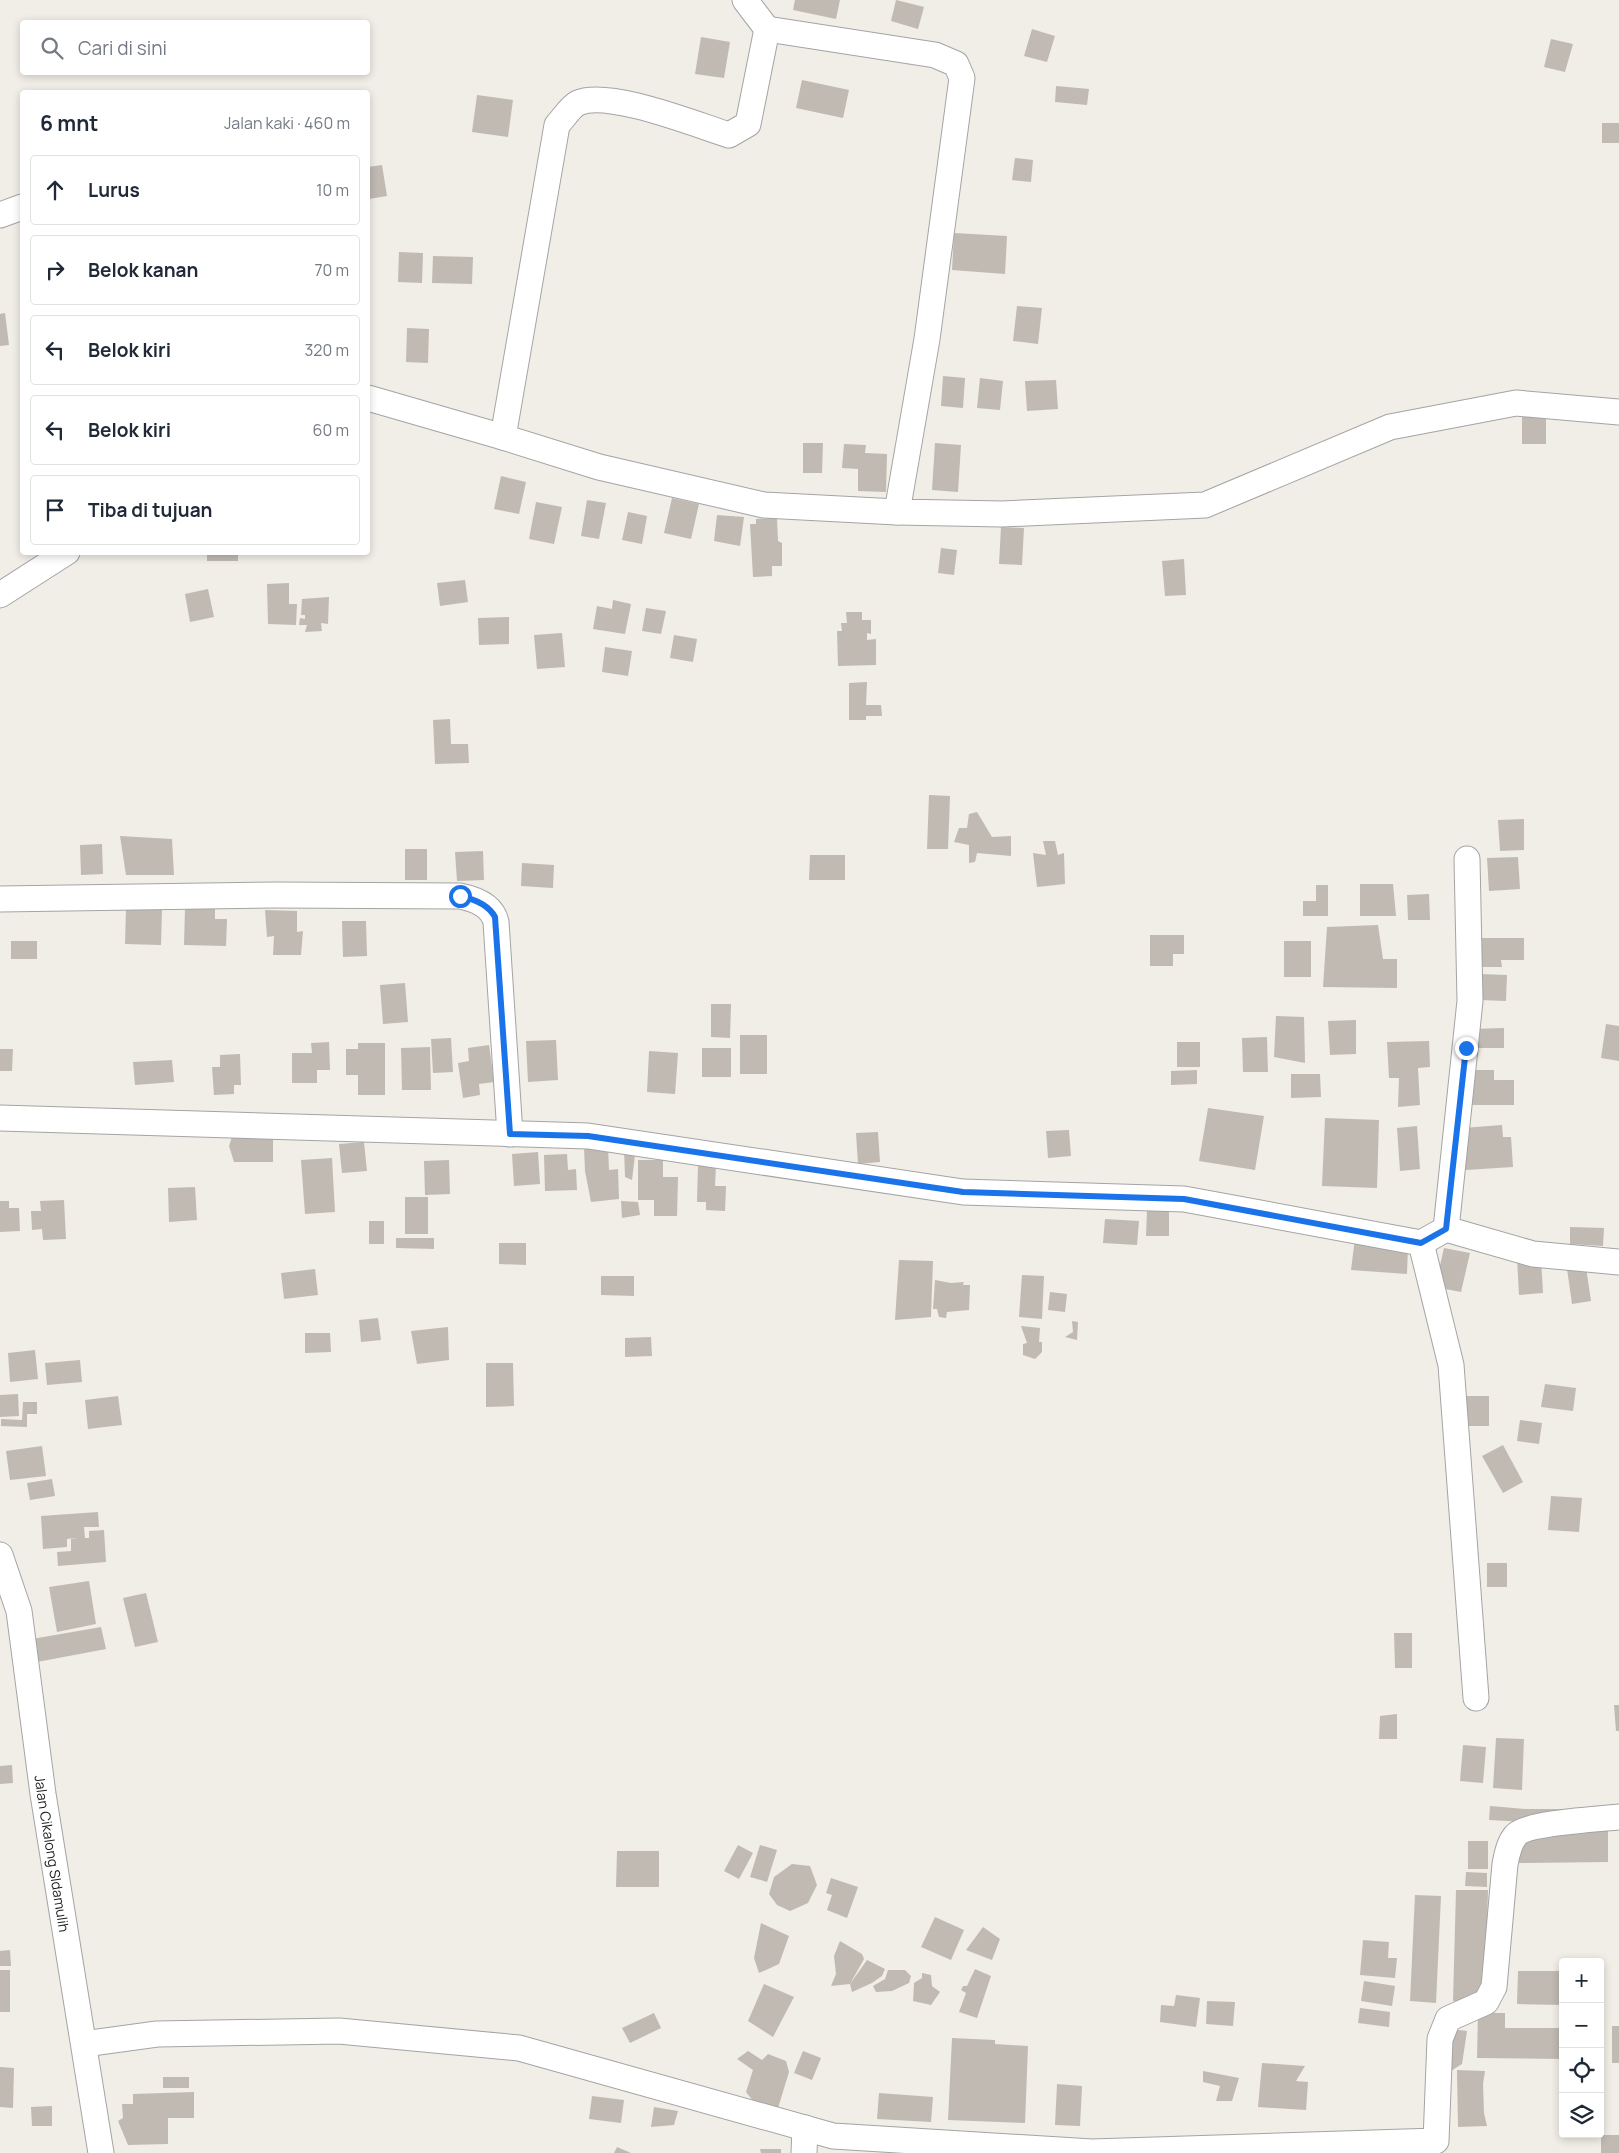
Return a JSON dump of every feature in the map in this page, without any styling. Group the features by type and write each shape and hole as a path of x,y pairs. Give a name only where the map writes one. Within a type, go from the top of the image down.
{"street":[{"path":"745,0 767,29 935,55 956,64 962,78 927,339 896,512"},
{"path":"503,437 557,125 577,103 600,99 622,102 729,135 739,131 748,124 767,29"},
{"path":"0,215 20,208"},
{"path":"370,399 599,467 764,505 896,512 1002,514 1205,505 1390,427 1516,403 1619,412"},
{"path":"0,595 62,555"},
{"path":"1446,1229 1470,1001 1467,860"},
{"path":"0,899 450,896 470,898 480,902 493,913 496,922 510,1134"},
{"path":"0,1118 588,1136 963,1192 1184,1199 1421,1243 1446,1229 1533,1254 1619,1262"},
{"path":"1421,1243 1451,1365 1476,1698"},
{"name":"Jalan Cikalong SIdamulih","path":"0,1555 19,1611 43,1794 101,2153"},
{"path":"84,2044 157,2034 339,2031 520,2048 833,2136 1092,2152 1436,2147 1440,2039 1448,2018 1486,2002 1494,1987 1508,1848 1516,1834 1531,1829 1619,1817"},
{"path":"804,2153 806,2128"}],"building":[{"path":"795,0 840,0 836,19 793,10"},
{"path":"896,0 924,7 918,29 891,21"},
{"path":"1032,29 1055,36 1047,62 1024,56"},
{"path":"701,37 730,42 724,78 695,74"},
{"path":"1551,39 1573,44 1565,72 1544,67"},
{"path":"802,80 849,90 843,118 796,108"},
{"path":"1056,86 1089,89 1087,105 1055,102"},
{"path":"477,95 513,100 508,137 472,132"},
{"path":"1602,123 1619,123 1619,143 1602,143"},
{"path":"1015,158 1033,160 1031,182 1012,180"},
{"path":"382,165 387,196 370,199 370,167"},
{"path":"954,233 1007,236 1005,274 952,270"},
{"path":"399,252 423,253 422,283 398,282"},
{"path":"433,256 473,257 472,284 432,283"},
{"path":"1017,306 1042,308 1038,344 1013,341"},
{"path":"5,313 9,345 0,346 0,314"},
{"path":"407,328 429,329 428,363 406,362"},
{"path":"943,376 965,378 963,408 941,406"},
{"path":"980,378 1003,381 1000,410 977,408"},
{"path":"1056,380 1058,409 1027,411 1025,381"},
{"path":"1522,417 1546,417 1546,444 1522,444"},
{"path":"803,443 823,443 822,473 803,473"},
{"path":"935,443 961,445 958,492 932,490"},
{"path":"844,444 866,445 865,453 887,454 886,492 858,491 858,469 842,468"},
{"path":"501,476 526,482 519,514 494,509"},
{"path":"672,498 699,504 691,539 664,533"},
{"path":"587,500 606,503 599,539 581,536"},
{"path":"536,502 562,507 554,544 529,539"},
{"path":"628,512 647,516 642,544 622,540"},
{"path":"717,515 744,517 740,546 714,541"},
{"path":"777,518 778,541 782,543 782,566 772,566 772,576 753,577 750,524 756,524 756,519"},
{"path":"1001,527 1024,528 1022,565 999,564"},
{"path":"941,548 957,550 954,575 938,573"},
{"path":"207,555 238,555 238,561 207,561"},
{"path":"1184,559 1186,595 1165,596 1162,561"},
{"path":"465,580 468,602 440,606 437,583"},
{"path":"289,583 289,604 297,604 296,625 268,624 267,584"},
{"path":"208,589 214,617 190,622 185,594"},
{"path":"329,597 328,624 321,623 322,631 305,632 307,625 299,625 300,618 305,619 305,615 301,615 302,599"},
{"path":"613,600 631,604 625,634 593,629 597,606 612,609"},
{"path":"646,608 666,611 661,634 642,631"},
{"path":"846,612 862,612 862,620 871,620 871,634 867,633 867,640 876,639 876,665 838,666 837,631 842,631 841,623 847,623"},
{"path":"509,617 509,644 479,645 478,618"},
{"path":"562,633 565,667 537,669 534,635"},
{"path":"674,635 697,639 693,662 670,658"},
{"path":"605,647 632,651 628,676 602,672"},
{"path":"867,682 866,705 881,705 882,716 866,716 866,720 849,720 849,683"},
{"path":"450,719 451,744 468,744 469,763 435,764 433,720"},
{"path":"929,795 950,796 948,849 927,849"},
{"path":"977,812 992,837 1011,836 1011,856 977,853 975,862 969,863 969,845 954,842 959,828 967,828 969,814"},
{"path":"1524,819 1524,850 1500,851 1498,820"},
{"path":"120,836 172,839 174,875 126,875"},
{"path":"1043,841 1055,841 1058,855 1064,853 1065,884 1037,887 1033,853 1046,855"},
{"path":"102,844 103,874 81,875 80,845"},
{"path":"405,849 427,849 427,880 405,880"},
{"path":"483,851 484,880 457,881 455,852"},
{"path":"810,855 845,855 845,880 809,880"},
{"path":"1518,857 1520,889 1489,891 1487,858"},
{"path":"522,863 554,865 553,888 521,886"},
{"path":"1360,884 1393,884 1396,916 1360,916"},
{"path":"1316,885 1328,885 1328,916 1303,916 1303,901 1316,901"},
{"path":"1429,894 1430,920 1408,920 1407,895"},
{"path":"185,908 215,909 215,919 227,919 226,946 184,945"},
{"path":"126,909 162,910 161,945 125,944"},
{"path":"265,910 297,911 297,932 303,931 301,955 273,955 274,936 267,937"},
{"path":"342,921 366,921 367,956 343,957"},
{"path":"1378,925 1383,959 1397,959 1397,988 1323,987 1327,927"},
{"path":"1150,935 1184,935 1184,954 1173,954 1173,966 1150,966"},
{"path":"1475,938 1524,938 1524,960 1501,960 1502,967 1475,967"},
{"path":"11,941 37,941 37,959 11,959"},
{"path":"1284,941 1311,941 1311,977 1284,977"},
{"path":"1481,974 1507,975 1506,1001 1480,1000"},
{"path":"405,983 408,1022 383,1024 380,985"},
{"path":"711,1004 731,1004 730,1038 711,1037"},
{"path":"1276,1016 1304,1017 1305,1063 1274,1057"},
{"path":"1356,1020 1356,1054 1330,1055 1328,1021"},
{"path":"1606,1024 1619,1026 1619,1061 1601,1058"},
{"path":"1504,1028 1504,1048 1472,1048 1472,1029"},
{"path":"740,1035 767,1035 767,1074 740,1074"},
{"path":"1267,1037 1268,1072 1243,1072 1242,1038"},
{"path":"451,1038 453,1072 433,1073 431,1039"},
{"path":"556,1040 558,1080 528,1082 526,1041"},
{"path":"1429,1041 1430,1067 1418,1068 1420,1105 1398,1107 1399,1078 1389,1078 1387,1042"},
{"path":"329,1042 330,1070 317,1070 317,1083 292,1083 292,1053 312,1053 311,1043"},
{"path":"1177,1042 1200,1042 1200,1067 1177,1067"},
{"path":"358,1043 385,1043 385,1095 358,1095 358,1075 346,1075 346,1049 358,1049"},
{"path":"489,1045 494,1082 479,1084 480,1095 463,1098 458,1063 469,1061 468,1048"},
{"path":"430,1047 431,1090 402,1090 401,1048"},
{"path":"702,1048 731,1048 731,1077 702,1077"},
{"path":"0,1049 13,1049 12,1071 0,1071"},
{"path":"649,1051 678,1053 675,1094 647,1092"},
{"path":"240,1054 241,1085 234,1085 234,1094 214,1095 212,1067 220,1067 220,1055"},
{"path":"172,1060 174,1082 135,1085 133,1062"},
{"path":"1197,1070 1197,1084 1171,1085 1171,1071"},
{"path":"1468,1070 1494,1070 1494,1080 1514,1080 1514,1105 1464,1105"},
{"path":"1291,1074 1320,1074 1321,1097 1291,1098"},
{"path":"1208,1108 1264,1116 1255,1170 1199,1161"},
{"path":"1325,1118 1379,1120 1377,1188 1322,1186"},
{"path":"1502,1125 1503,1137 1511,1137 1513,1167 1466,1170 1463,1128"},
{"path":"1417,1126 1420,1169 1400,1171 1397,1128"},
{"path":"1069,1130 1071,1156 1048,1158 1046,1131"},
{"path":"234,1131 273,1131 273,1162 234,1162 229,1146"},
{"path":"878,1132 880,1162 858,1164 856,1133"},
{"path":"364,1142 367,1171 342,1173 339,1144"},
{"path":"608,1146 609,1170 618,1169 619,1199 591,1202 585,1171 584,1147"},
{"path":"624,1149 635,1155 632,1180 625,1177"},
{"path":"538,1152 540,1184 514,1186 512,1154"},
{"path":"567,1154 568,1170 576,1169 577,1190 545,1191 544,1155"},
{"path":"332,1158 335,1212 305,1214 301,1160"},
{"path":"449,1160 450,1194 425,1195 424,1161"},
{"path":"638,1160 663,1160 663,1177 678,1177 677,1216 654,1216 654,1200 638,1200"},
{"path":"698,1165 716,1166 715,1186 726,1186 725,1211 706,1210 706,1202 697,1202"},
{"path":"195,1187 197,1220 169,1222 168,1188"},
{"path":"405,1197 428,1197 428,1234 405,1234"},
{"path":"64,1200 66,1239 43,1240 42,1229 32,1230 31,1211 41,1211 40,1201"},
{"path":"0,1201 9,1201 9,1208 19,1208 20,1231 0,1232"},
{"path":"621,1201 638,1202 640,1215 622,1218"},
{"path":"1147,1210 1169,1211 1169,1236 1146,1236"},
{"path":"1105,1219 1139,1221 1137,1245 1103,1243"},
{"path":"369,1221 384,1221 384,1244 369,1244"},
{"path":"1570,1227 1604,1228 1603,1246 1570,1244"},
{"path":"396,1238 434,1238 434,1249 396,1248"},
{"path":"1355,1238 1408,1247 1407,1274 1351,1270"},
{"path":"499,1243 526,1243 526,1265 499,1264"},
{"path":"1444,1248 1470,1253 1461,1292 1435,1287"},
{"path":"1541,1257 1543,1293 1519,1295 1517,1258"},
{"path":"899,1260 933,1261 931,1317 895,1320"},
{"path":"1586,1267 1591,1301 1572,1304 1567,1269"},
{"path":"315,1269 318,1295 284,1299 281,1273"},
{"path":"1022,1275 1044,1276 1042,1319 1019,1317"},
{"path":"601,1276 634,1276 634,1296 601,1295"},
{"path":"935,1280 951,1283 964,1282 963,1285 970,1285 969,1310 947,1312 946,1318 939,1317 937,1309 933,1309"},
{"path":"1050,1292 1067,1294 1065,1312 1048,1310"},
{"path":"378,1318 381,1340 361,1342 359,1320"},
{"path":"1072,1321 1078,1322 1077,1340 1065,1337 1073,1332"},
{"path":"1021,1326 1040,1328 1039,1342 1042,1342 1042,1352 1035,1359 1023,1355 1023,1344 1027,1343"},
{"path":"448,1327 449,1360 417,1364 411,1331"},
{"path":"305,1333 330,1333 331,1352 305,1353"},
{"path":"651,1337 652,1356 625,1357 625,1338"},
{"path":"35,1350 38,1379 10,1382 8,1353"},
{"path":"80,1360 82,1382 47,1385 45,1363"},
{"path":"486,1363 513,1363 514,1406 486,1407"},
{"path":"1545,1384 1576,1388 1573,1411 1541,1407"},
{"path":"18,1394 19,1416 0,1417 0,1395"},
{"path":"118,1396 122,1425 88,1429 85,1400"},
{"path":"1465,1396 1489,1396 1489,1426 1465,1426"},
{"path":"23,1402 37,1402 37,1414 27,1414 27,1427 1,1426 1,1419 22,1420"},
{"path":"1520,1420 1542,1423 1539,1444 1517,1441"},
{"path":"1503,1445 1523,1482 1503,1493 1482,1456"},
{"path":"42,1446 46,1476 10,1480 6,1451"},
{"path":"52,1479 55,1496 30,1500 27,1483"},
{"path":"1551,1496 1582,1498 1579,1532 1548,1530"},
{"path":"98,1512 99,1527 84,1527 85,1538 89,1538 89,1531 104,1530 106,1562 58,1566 57,1552 71,1551 71,1539 77,1538 67,1539 67,1547 43,1549 41,1516"},
{"path":"1487,1563 1507,1563 1507,1587 1487,1587"},
{"path":"89,1581 96,1624 57,1632 49,1587"},
{"path":"146,1593 158,1642 135,1647 123,1598"},
{"path":"101,1627 106,1649 37,1662 32,1639"},
{"path":"1394,1633 1412,1633 1412,1668 1395,1668"},
{"path":"1614,1705 1619,1705 1619,1731 1616,1731"},
{"path":"1397,1714 1397,1739 1379,1739 1380,1716"},
{"path":"1496,1738 1524,1739 1522,1790 1493,1788"},
{"path":"1463,1745 1486,1747 1483,1783 1460,1781"},
{"path":"12,1765 13,1783 0,1784 0,1766"},
{"path":"1490,1806 1525,1809 1562,1809 1562,1824 1489,1820"},
{"path":"1608,1830 1608,1862 1518,1863 1520,1837"},
{"path":"1468,1841 1488,1841 1488,1869 1468,1869"},
{"path":"738,1845 753,1853 739,1879 724,1871"},
{"path":"760,1845 777,1850 767,1882 750,1877"},
{"path":"617,1851 659,1851 659,1887 616,1887"},
{"path":"792,1864 810,1866 817,1885 808,1903 790,1911 777,1905 769,1894 774,1877"},
{"path":"1466,1872 1487,1873 1487,1887 1465,1886"},
{"path":"831,1878 858,1887 847,1918 827,1910 832,1895 826,1893"},
{"path":"1456,1890 1488,1890 1485,2002 1453,2001"},
{"path":"1415,1895 1441,1896 1436,2003 1410,2001"},
{"path":"935,1917 964,1930 951,1960 921,1947"},
{"path":"761,1923 789,1936 779,1964 759,1973 754,1958"},
{"path":"983,1927 1000,1939 992,1960 966,1950"},
{"path":"1363,1940 1389,1942 1388,1958 1397,1958 1395,1978 1360,1975"},
{"path":"840,1941 862,1954 864,1959 850,1984 831,1986 836,1974 834,1956"},
{"path":"10,1950 11,1966 0,1966 0,1951"},
{"path":"867,1960 885,1969 882,1976 872,1983 852,1992 850,1984"},
{"path":"975,1969 991,1976 977,2018 959,2012 966,1993 961,1990 963,1986 967,1986"},
{"path":"0,1970 10,1970 10,2012 0,2012"},
{"path":"888,1970 905,1970 911,1976 909,1983 892,1991 876,1992 873,1986 885,1979"},
{"path":"1518,1971 1559,1971 1559,2005 1517,2004"},
{"path":"922,1973 931,1975 932,1986 940,1992 931,2005 913,2001 914,1983 922,1978"},
{"path":"1364,1981 1395,1986 1392,2006 1361,2001"},
{"path":"764,1984 794,1997 773,2037 748,2021"},
{"path":"1176,1995 1200,1998 1196,2027 1160,2022 1161,2005 1174,2006"},
{"path":"1207,2001 1235,2002 1233,2026 1206,2024"},
{"path":"1360,2008 1390,2012 1389,2027 1358,2023"},
{"path":"654,2013 661,2028 630,2043 622,2028"},
{"path":"1478,2013 1505,2013 1505,2028 1559,2028 1559,2059 1477,2058"},
{"path":"1612,2026 1619,2026 1619,2063 1612,2063"},
{"path":"1451,2029 1467,2031 1462,2064 1446,2074"},
{"path":"952,2038 995,2040 995,2044 1028,2046 1025,2123 948,2120"},
{"path":"748,2051 762,2060 768,2054 786,2061 789,2072 778,2108 757,2106 746,2092 753,2070 737,2059"},
{"path":"803,2051 821,2058 812,2080 794,2073"},
{"path":"1262,2063 1305,2066 1296,2081 1308,2082 1306,2110 1258,2107"},
{"path":"0,2067 14,2068 13,2108 0,2107"},
{"path":"1457,2070 1485,2071 1483,2084 1484,2113 1487,2126 1458,2127"},
{"path":"1203,2071 1239,2078 1232,2101 1216,2101 1220,2086 1203,2082"},
{"path":"163,2077 189,2077 189,2088 163,2088"},
{"path":"1057,2084 1082,2086 1080,2126 1055,2125"},
{"path":"194,2092 194,2118 168,2118 168,2144 128,2145 118,2121 123,2118 122,2104 133,2104 133,2094"},
{"path":"879,2093 933,2097 931,2122 877,2119"},
{"path":"592,2096 624,2100 621,2123 589,2119"},
{"path":"52,2106 52,2126 32,2126 31,2107"},
{"path":"654,2107 678,2111 674,2125 651,2127"},
{"path":"1604,2135 1619,2135 1619,2153 1601,2153 1601,2138 1604,2138"},
{"path":"617,2147 631,2153 614,2153"},
{"path":"760,2149 781,2149 781,2153 761,2153"}],"route":[{"path":"460,896 480,902 488,907 495,917 510,1134 588,1136 963,1192 1184,1199 1421,1243 1446,1229 1466,1048"}]}
